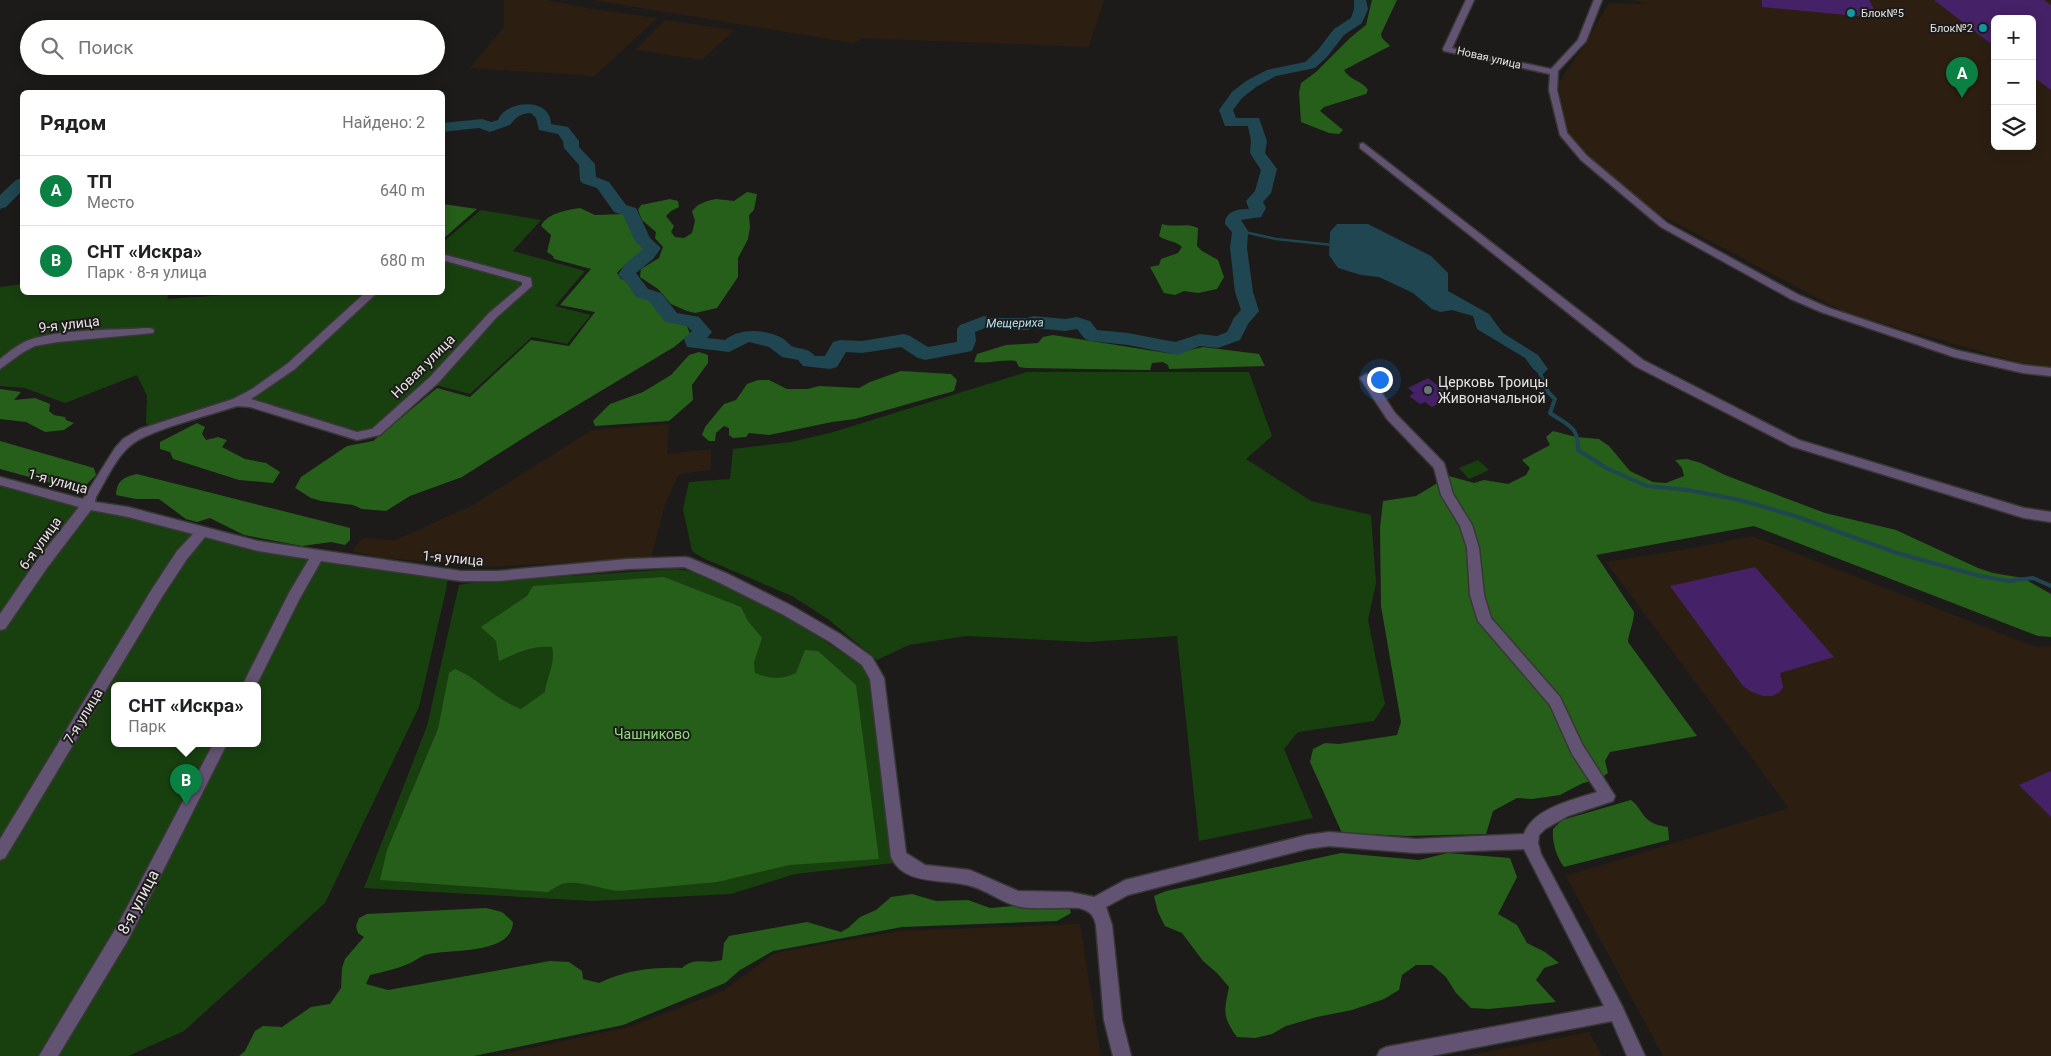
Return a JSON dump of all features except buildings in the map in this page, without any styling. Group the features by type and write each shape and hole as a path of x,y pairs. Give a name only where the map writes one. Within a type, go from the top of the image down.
{"street":[{"name":"Новая улица","path":"1470,0 1447,48 1554,72"},
{"path":"1598,0 1582,41 1554,72 1553,90 1563,134 1584,158 1664,225 1795,297 1825,310 1954,353 2023,369 2051,372"},
{"path":"1363,146 1639,363 1795,443 2024,513 2051,517"},
{"name":"Новая улица","path":"237,402 250,403 357,436 376,432 434,380 494,315 527,286 527,280 445,258"},
{"name":"Новая улица","path":"88,505 90,496 127,442 151,430 237,402 263,388 369,295"},
{"name":"9-я улица","path":"0,364 18,350 32,343 58,338 149,331"},
{"path":"1366,378 1391,416 1440,466 1447,495 1466,525 1473,548 1476,595 1485,621 1555,701 1577,749 1608,796 1553,815 1540,824 1530,835 1530,841 1539,866 1616,1012 1636,1056"},
{"name":"1-я улица","path":"0,481 88,505 128,512 258,546 318,556 479,577 628,564 685,562 723,578 779,606 835,638 867,661 877,678 899,857 910,867 927,874 970,878 1002,894 1024,900 1083,901 1096,905"},
{"name":"6-я улица","path":"0,625 42,564 88,505"},
{"name":"7-я улица","path":"0,853 157,593 182,555 202,532"},
{"path":"251,682 294,596 318,556"},
{"name":"8-я улица","path":"48,1056 122,934 218,747"},
{"path":"1122,1056 1113,1020 1104,925 1096,905 1125,888 1307,842 1329,839 1416,846 1530,841"},
{"path":"1386,1056 1616,1012"}],"shaded area":[{"path":"504,0 548,0 586,8 657,18 595,76 470,68 504,27"},
{"path":"592,0 1104,0 1089,47 862,38 854,43"},
{"path":"1632,0 2051,0 2051,368 2035,367 1846,313 1653,211 1607,177 1574,145 1567,132 1558,83 1585,44 1609,3 1647,4"},
{"path":"665,20 734,30 702,60 635,50"},
{"path":"669,424 667,454 711,449 711,470 679,474 665,504 651,558 483,567 377,557 352,551 362,538 395,540 471,506 592,430"},
{"path":"1752,536 2036,647 2051,646 2051,1056 1663,1056 1566,876 1789,808 1606,562 1694,548"},
{"path":"1080,924 1101,1056 494,1056 629,1027 723,991 775,953 900,931"},
{"path":"1589,1032 1602,1056 1466,1056"}],"green space":[{"path":"1372,0 1397,0 1381,34 1382,38 1390,46 1344,70 1349,76 1363,84 1368,90 1366,94 1324,107 1320,111 1343,130 1339,134 1329,133 1301,122 1299,93 1301,83 1316,72 1366,25"},
{"path":"747,192 757,194 754,210 749,215 748,239 738,258 738,277 717,308 695,313 687,311 671,304 658,289 640,277 641,269 659,258 663,247 655,238 656,232 642,220 638,210 641,205 670,199 678,201 679,207 666,216 674,226 671,232 675,237 684,238 692,233 695,221 692,211 698,205 716,199 734,201"},
{"path":"445,204 477,209 445,237"},
{"path":"580,208 595,215 624,214 640,244 646,249 617,273 621,279 630,281 636,293 651,301 666,320 687,326 690,334 674,347 462,477 410,496 386,511 362,509 353,505 321,501 311,498 295,488 301,477 347,446 373,441 437,388 470,397 531,340 569,346 595,312 560,305 591,269 554,259 547,252 551,235 541,226 553,215"},
{"path":"481,210 541,220 513,251 585,271 555,306 591,315 567,344 532,337 470,394 436,385 381,433 358,439 242,403 157,430 146,423 147,396 137,375 65,403 25,388 0,386 0,287 20,284 20,295 169,295 167,299 225,295 445,295 445,240"},
{"path":"1162,224 1189,225 1198,228 1197,246 1218,260 1224,277 1217,289 1198,293 1184,291 1175,295 1164,293 1150,267 1159,265 1161,259 1178,253 1182,247 1159,236"},
{"path":"1053,335 1173,354 1203,347 1259,354 1265,366 1169,369 1168,365 1163,362 1152,363 1150,370 1026,368 1019,367 1016,361 974,362 977,354 1006,345 1038,343 1043,337"},
{"path":"699,352 708,355 708,363 692,385 693,400 669,421 595,426 593,421 610,404 643,392 671,375 689,355"},
{"path":"901,371 951,374 957,380 954,391 855,419 769,435 749,433 746,437 733,438 729,435 729,428 724,426 716,433 715,441 709,441 702,435 705,427 724,404 736,400 747,384 758,380 769,380 787,389 808,389 819,386 859,388"},
{"path":"1027,372 1249,372 1272,436 1246,459 1311,501 1371,515 1376,583 1368,620 1385,704 1374,721 1298,732 1284,749 1313,818 1199,841 1177,636 1088,642 966,636 909,645 877,660 828,619 792,596 703,558 692,551 683,509 689,482 730,479 733,449 791,442 830,433"},
{"path":"0,389 21,392 14,400 35,398 50,404 49,411 54,415 65,417 66,420 74,423 64,430 45,432 26,422 0,419"},
{"path":"197,423 205,427 202,434 206,440 218,437 227,440 222,447 245,459 266,463 280,472 273,483 239,480 173,459 170,452 160,449 160,442"},
{"path":"1553,431 1576,437 1599,439 1609,446 1630,471 1653,482 1666,483 1684,476 1682,468 1675,460 1687,459 1825,513 1896,530 1978,568 1993,573 2023,578 2051,594 2051,637 2038,636 1754,526 1596,555 1634,612 1628,642 1697,736 1610,752 1605,761 1608,773 1598,780 1583,783 1560,795 1532,799 1517,798 1493,811 1486,834 1407,836 1342,833 1310,762 1313,749 1325,743 1339,744 1397,735 1401,722 1381,606 1380,528 1383,501 1416,496 1449,476 1474,483 1484,480 1508,484 1526,475 1530,468 1522,460 1550,445 1546,437"},
{"path":"0,441 94,468 96,475 80,491 0,469"},
{"path":"1478,460 1489,470 1469,479 1459,468"},
{"path":"137,474 350,528 350,540 345,545 331,542 302,546 244,535 210,518 197,522 186,519 159,499 136,499 116,495 122,480"},
{"path":"0,484 201,536 319,562 448,575 419,707 325,903 184,1031 128,1056 0,1056"},
{"name":"Чашниково","path":"676,569 690,571 759,601 806,628 863,667 872,684 894,843 894,863 795,874 731,894 592,901 364,888 427,726 459,585 477,582"},
{"name":"Чашниково","path":"664,577 741,607 748,621 762,638 754,662 755,673 766,677 786,677 796,673 805,650 818,651 856,685 879,859 789,865 717,882 620,891 575,883 562,884 548,892 380,880 387,850 438,729 449,673 455,669 464,673 521,709 545,692 553,659 552,647 531,648 499,661 496,641 481,627 527,596 533,586"},
{"path":"1631,800 1648,820 1668,827 1669,840 1564,867 1557,854 1553,834 1553,829 1562,820"},
{"path":"1341,853 1419,860 1448,853 1510,858 1517,877 1498,914 1517,925 1527,943 1545,952 1559,963 1544,968 1536,980 1556,1002 1489,1009 1471,1008 1456,993 1446,977 1432,965 1416,965 1402,975 1399,990 1384,999 1352,1010 1286,1026 1272,1034 1255,1038 1237,1037 1229,1024 1226,1014 1229,987 1203,961 1182,933 1165,926 1158,912 1154,896 1166,891"},
{"path":"912,894 936,901 968,900 990,908 1069,906 1071,913 1057,921 902,927 773,951 740,970 725,983 623,1025 474,1056 239,1056 245,1051 255,1031 263,1026 282,1027 311,1007 330,1004 341,988 342,968 345,959 364,937 358,933 356,926 359,918 367,914 486,908 502,912 513,922 510,933 502,941 491,946 425,955 403,966 370,975 366,984 388,990 550,961 569,962 582,971 583,979 599,983 619,975 640,970 682,968 692,962 722,960 724,943 729,936 807,922 841,932 860,917 876,910 891,897"}],"water":[{"path":"1337,224 1368,224 1431,256 1448,273 1448,291 1489,314 1503,333 1538,355 1548,369 1541,376 1525,358 1477,329 1473,316 1452,310 1440,312 1432,309 1413,293 1379,277 1361,275 1338,268 1329,255 1330,232"}],"waterway":[{"name":"Мещериха","path":"445,128 482,123 490,128 505,122 506,117 512,113 531,108 537,109 541,113 544,118 544,127 563,130 571,141 572,148 587,164 588,180 603,185 620,209 630,211 643,241 653,248 630,268 627,275 632,278 642,293 655,297 671,318 693,321 703,332 693,339 693,343 729,346 739,338 749,336 775,342 789,353 803,354 810,362 830,363 840,346 862,347 904,340 925,354 965,347 967,341 966,329 984,322 991,324 1027,324 1034,322 1065,325 1077,323 1084,325 1091,335 1128,339 1178,349 1185,344 1200,340 1218,342 1234,336 1240,322 1250,311 1244,292 1238,248 1240,231 1233,224 1233,218 1242,214 1255,214 1258,208 1254,201 1263,193 1269,169 1257,153 1259,141 1254,121 1230,123 1226,110 1237,95 1251,84 1272,73 1310,65 1322,54 1339,32 1357,20 1361,9 1360,0"},
{"name":"Мещериха","path":"0,204 20,185"},
{"path":"1240,231 1276,239 1333,245"},
{"path":"1540,373 1548,392 1555,399 1550,413 1571,427 1578,442 1578,450 1608,469 1647,486 1688,490 1740,500 1795,516 1897,553 1980,576 2009,581 2033,578 2051,586"}],"place":[{"name":"Блок№5","path":"1851,13"},
{"name":"Блок№2","path":"1983,28"},
{"name":"ТП","path":"1962,98"},
{"name":"Церковь Троицы Живоначальной","path":"1428,390"},
{"name":"СНТ «Искра»","path":"186,805"}]}
